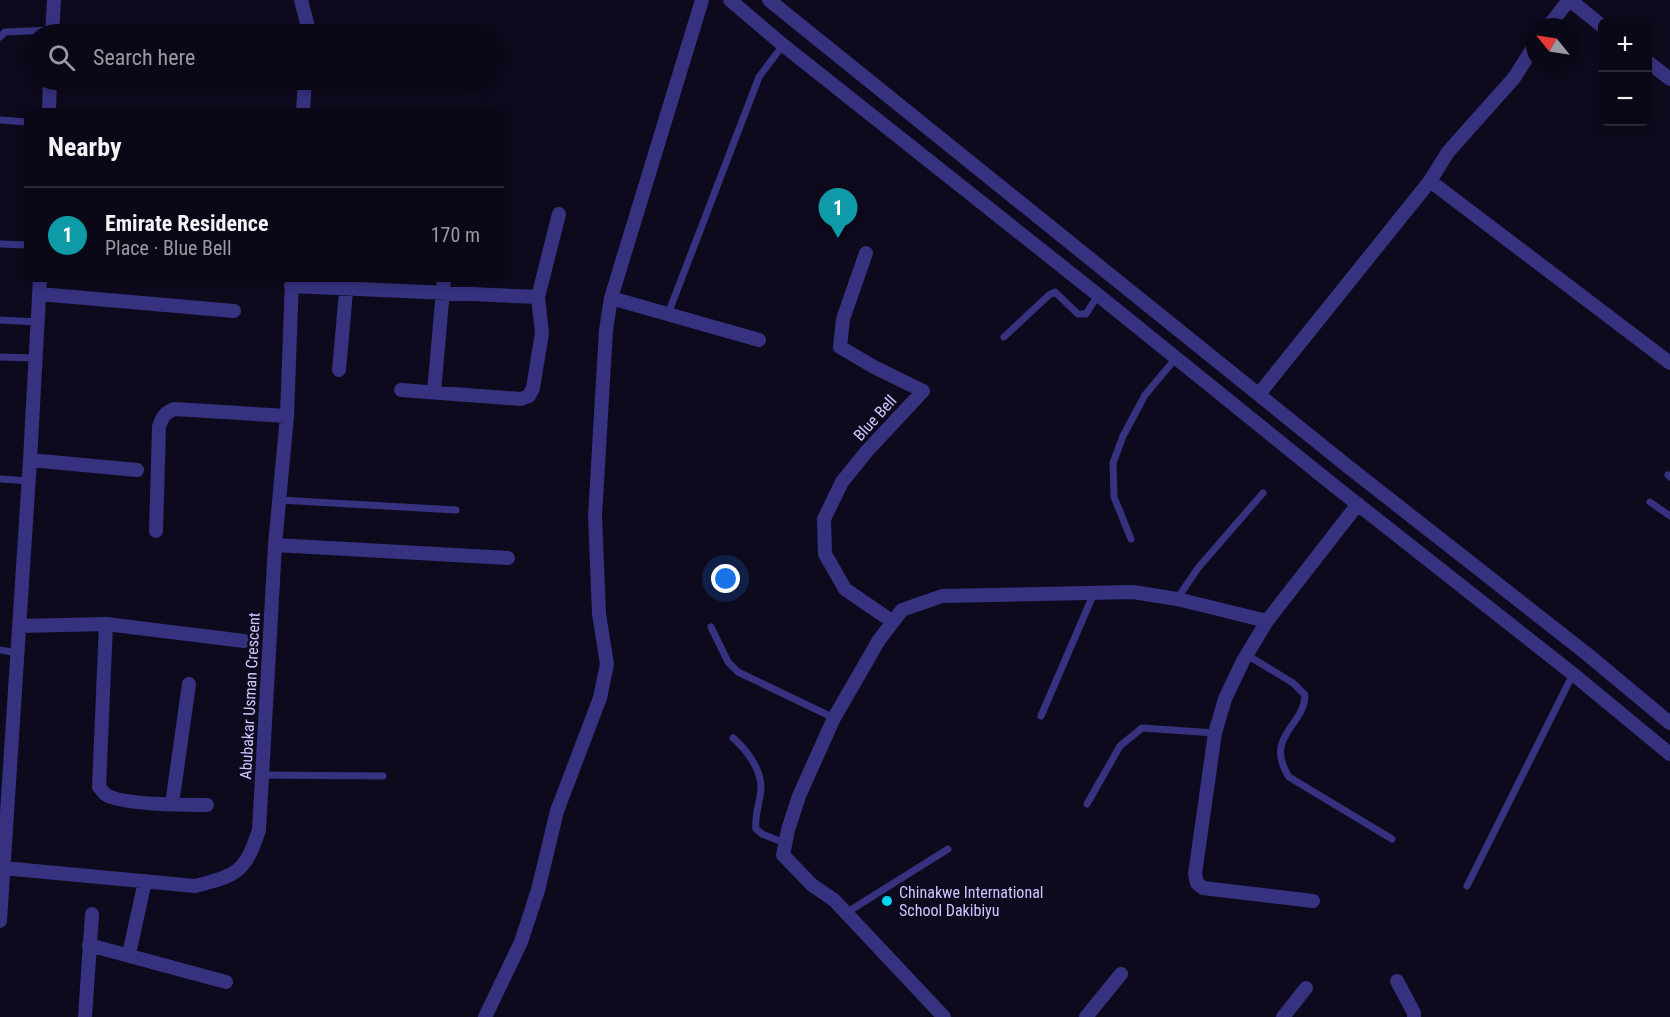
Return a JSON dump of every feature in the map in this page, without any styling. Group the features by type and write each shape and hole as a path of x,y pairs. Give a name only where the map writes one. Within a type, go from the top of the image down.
{"street":[{"path":"52,24 54,0"},
{"path":"301,0 307,24"},
{"path":"485,1017 524,932 538,890 557,811 600,698 607,664 599,614 595,516 603,362 611,298 702,0"},
{"path":"730,0 783,45 1573,674 1670,754"},
{"path":"769,0 1670,723"},
{"path":"1555,18 1569,0 1598,23"},
{"path":"1259,394 1430,181 1448,152 1514,78 1526,59"},
{"path":"1652,66 1670,79"},
{"path":"49,108 50,90"},
{"path":"304,108 305,90"},
{"path":"1430,181 1670,363"},
{"path":"401,390 521,399 529,396 533,388 543,333 538,297 559,214"},
{"name":"Blue Bell","path":"866,253 843,319 840,347 923,391 867,451 842,482 824,519 825,554 846,589 893,622"},
{"path":"0,921 6,741 20,626 40,282"},
{"path":"292,283 443,285 538,297"},
{"name":"Abubakar Usman Crescent","path":"3,868 195,886 218,880 240,869 251,855 259,830 275,545 287,416 292,283"},
{"path":"339,370 347,284"},
{"path":"434,392 443,285"},
{"path":"39,294 234,311"},
{"path":"611,298 759,340"},
{"path":"156,531 159,427 162,417 167,412 174,409 287,416"},
{"path":"30,460 137,470"},
{"path":"1332,484 1346,465"},
{"path":"1313,901 1203,888 1197,883 1195,874 1215,733 1225,699 1267,621 1358,504"},
{"path":"275,545 508,558"},
{"path":"938,1014 834,900 812,885 783,855 799,796 834,718 879,640 902,610 942,596 1133,592 1177,599 1267,621"},
{"path":"20,626 105,624 244,641"},
{"path":"105,624 99,787 106,795 120,799 207,805"},
{"path":"172,804 189,684"},
{"path":"129,954 145,881"},
{"path":"85,1017 92,914"},
{"path":"89,945 226,982"},
{"path":"1086,1017 1121,974"},
{"path":"1397,981 1414,1017"},
{"path":"1283,1017 1306,988"}],"lane":[{"path":"0,37 5,32 24,32"},
{"path":"668,315 759,77 783,45"},
{"path":"0,120 24,122"},
{"path":"0,244 24,245"},
{"path":"1004,337 1048,295 1055,292 1078,314 1086,314 1098,295"},
{"path":"0,320 38,322"},
{"path":"0,357 36,358"},
{"path":"1131,539 1114,497 1113,463 1123,436 1146,395 1176,358"},
{"path":"0,479 29,481"},
{"path":"1177,599 1197,568 1263,494"},
{"path":"279,500 456,510"},
{"path":"1650,502 1670,516"},
{"path":"1041,716 1094,593"},
{"path":"711,627 728,662 738,672 834,718"},
{"path":"0,650 18,653"},
{"path":"1247,655 1293,683 1305,695 1305,702 1280,748 1282,766 1289,777 1392,839"},
{"path":"1467,886 1573,674"},
{"path":"1087,804 1120,746 1142,728 1215,733"},
{"path":"733,738 750,758 762,786 755,820 756,829 785,843"},
{"path":"262,775 383,777"},
{"path":"846,913 948,849"}],"place":[{"name":"Emirate Residence","path":"838,238"},
{"name":"Chinakwe International School Dakibiyu","path":"887,901"}]}
